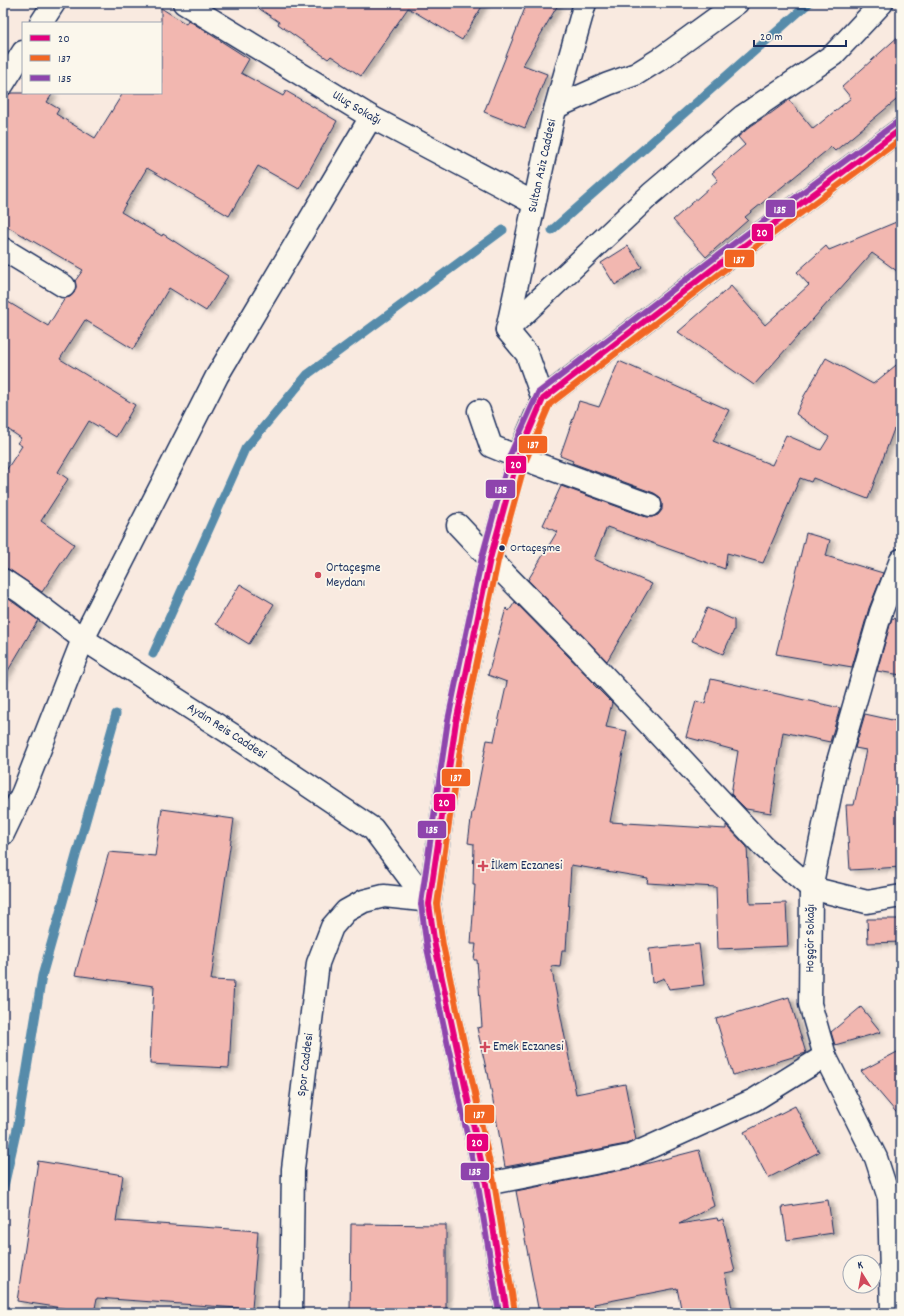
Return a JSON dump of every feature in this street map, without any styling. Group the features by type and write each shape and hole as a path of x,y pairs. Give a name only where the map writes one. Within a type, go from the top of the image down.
{"main road":[{"path":"507,1313 486,1184 435,946 429,904 456,722 490,559 518,457 543,399 718,265 901,129"}],"street":[{"path":"42,22 54,3"},
{"name":"Uluç Sokağı","path":"184,3 371,117 534,203"},
{"name":"Sultan Aziz Caddesi","path":"507,330 556,107 585,3"},
{"path":"556,107 591,91 636,74 660,59 736,3"},
{"path":"543,399 527,354 507,330 651,194 744,116 833,55 882,3"},
{"path":"3,84 22,54"},
{"path":"3,834 23,792 83,639 217,376 371,117"},
{"path":"3,249 64,286"},
{"path":"479,411 491,446 650,504"},
{"path":"458,525 577,647 764,847 811,888 867,902 901,896"},
{"name":"Hoşgör Sokağı","path":"892,1313 895,1197 825,1056 810,1004 811,888 836,772 882,612 901,560"},
{"name":"Aydın Reis Caddesi","path":"3,580 83,639 242,741 373,829 429,904"},
{"name":"Spor Caddesi","path":"291,1313 293,1169 318,963 332,927 346,911 364,901 384,896 422,900 429,904"},
{"path":"486,1184 630,1156 754,1100 825,1056"}],"building":[{"path":"251,3 484,3 462,40 408,8 361,76 331,56 328,59"},
{"path":"527,3 559,3 523,65 547,74 525,128 484,112"},
{"path":"161,8 186,24 188,20 249,59 241,73 283,96 286,91 337,121 299,189 258,166 229,216 147,168 121,212 162,236 163,234 228,276 206,311 169,288 133,349 85,320 60,359 135,405 116,437 89,421 58,472 68,479 41,521 74,544 42,592 10,570 3,568 3,475 22,446 17,443 21,438 3,426 3,299 48,326 65,298 70,297 74,293 76,287 75,281 83,270 3,224 3,96 11,93 52,94 47,102 59,109 56,114 95,138 122,94 162,94"},
{"path":"901,34 901,96 835,151 831,147 745,217 748,220 706,257 673,220 718,180 712,173 745,145 738,137 751,126 789,100 813,129 851,98 842,87"},
{"path":"901,220 901,274 872,253 754,385 678,332 731,286 765,325 809,285 797,272 826,246 829,250"},
{"path":"628,246 642,267 615,285 601,263"},
{"path":"826,358 873,384 901,361 901,434 894,429 868,499 813,478 811,482 800,478 763,563 727,553 725,569 607,527 594,559 652,584 607,661 528,580 557,532 543,525 561,486 646,517 658,515 662,510 662,503 660,497 654,493 572,463 573,461 560,456 579,401 599,407 619,361 729,410 713,441 772,465 786,435 821,450 829,437 796,414 804,396"},
{"path":"806,533 830,540 826,556 883,573 869,608 852,667 776,654"},
{"path":"240,584 274,604 249,644 216,624"},
{"path":"3,595 38,620 3,679"},
{"path":"515,602 612,703 606,727 627,731 610,822 726,829 726,825 747,847 750,904 786,903 788,946 718,949 716,887 647,883 648,878 571,865 566,950 562,950 560,967 551,966 576,1094 625,1084 636,1140 626,1144 505,1167 488,1073 477,1028 482,1027 477,960 474,960 476,944 471,944 475,885 473,885 474,844 468,843 472,812 487,740 494,741 507,682 488,675 506,608 509,611"},
{"path":"707,608 734,620 734,630 723,654 692,641"},
{"path":"892,618 901,620 901,675 877,671"},
{"path":"711,679 840,708 830,742 783,732 771,813 746,809 731,794 738,751 686,737 696,701 705,704"},
{"path":"865,714 901,722 901,867 850,870 846,805 854,805 866,750 855,748"},
{"path":"162,809 234,819 211,980 234,981 229,1068 150,1064 154,986 75,975 109,852 155,856"},
{"path":"867,919 901,919 901,942 868,943"},
{"path":"699,944 704,985 669,989 664,978 652,983 649,949"},
{"path":"789,997 806,1053 733,1075 716,1019"},
{"path":"861,1007 881,1032 835,1045 831,1032"},
{"path":"901,1050 901,1118 861,1071"},
{"path":"795,1106 819,1152 768,1178 744,1132"},
{"path":"699,1150 714,1206 679,1224 717,1218 718,1221 723,1219 735,1272 725,1274 733,1313 682,1313 677,1288 594,1304 596,1313 539,1313 516,1191 632,1168"},
{"path":"38,1161 123,1175 116,1221 258,1231 252,1309 97,1298 94,1313 17,1301"},
{"path":"828,1200 833,1233 787,1240 782,1207"},
{"path":"351,1224 446,1225 446,1313 350,1313"}],"waterway":[{"path":"552,230 809,3"},
{"path":"153,654 245,449 308,374 503,230"},
{"path":"3,1191 18,1124 42,976 116,714"}],"transit line":[{"name":"135","path":"499,1313 478,1185 427,948 421,904 448,720 482,557 510,455 538,393 713,259 896,123"},
{"name":"20","path":"507,1313 486,1184 435,946 429,904 456,722 490,559 518,457 543,399 718,265 901,129"},
{"name":"137","path":"515,1312 494,1182 443,945 437,904 464,723 498,561 526,460 550,404 723,271 901,139"}],"place":[{"name":"Ortaçeşme","path":"502,548"},
{"name":"Ortaçeşme Meydanı","path":"318,575"},
{"name":"İlkem Eczanesi","path":"483,866"},
{"name":"Emek Eczanesi","path":"485,1047"}]}
